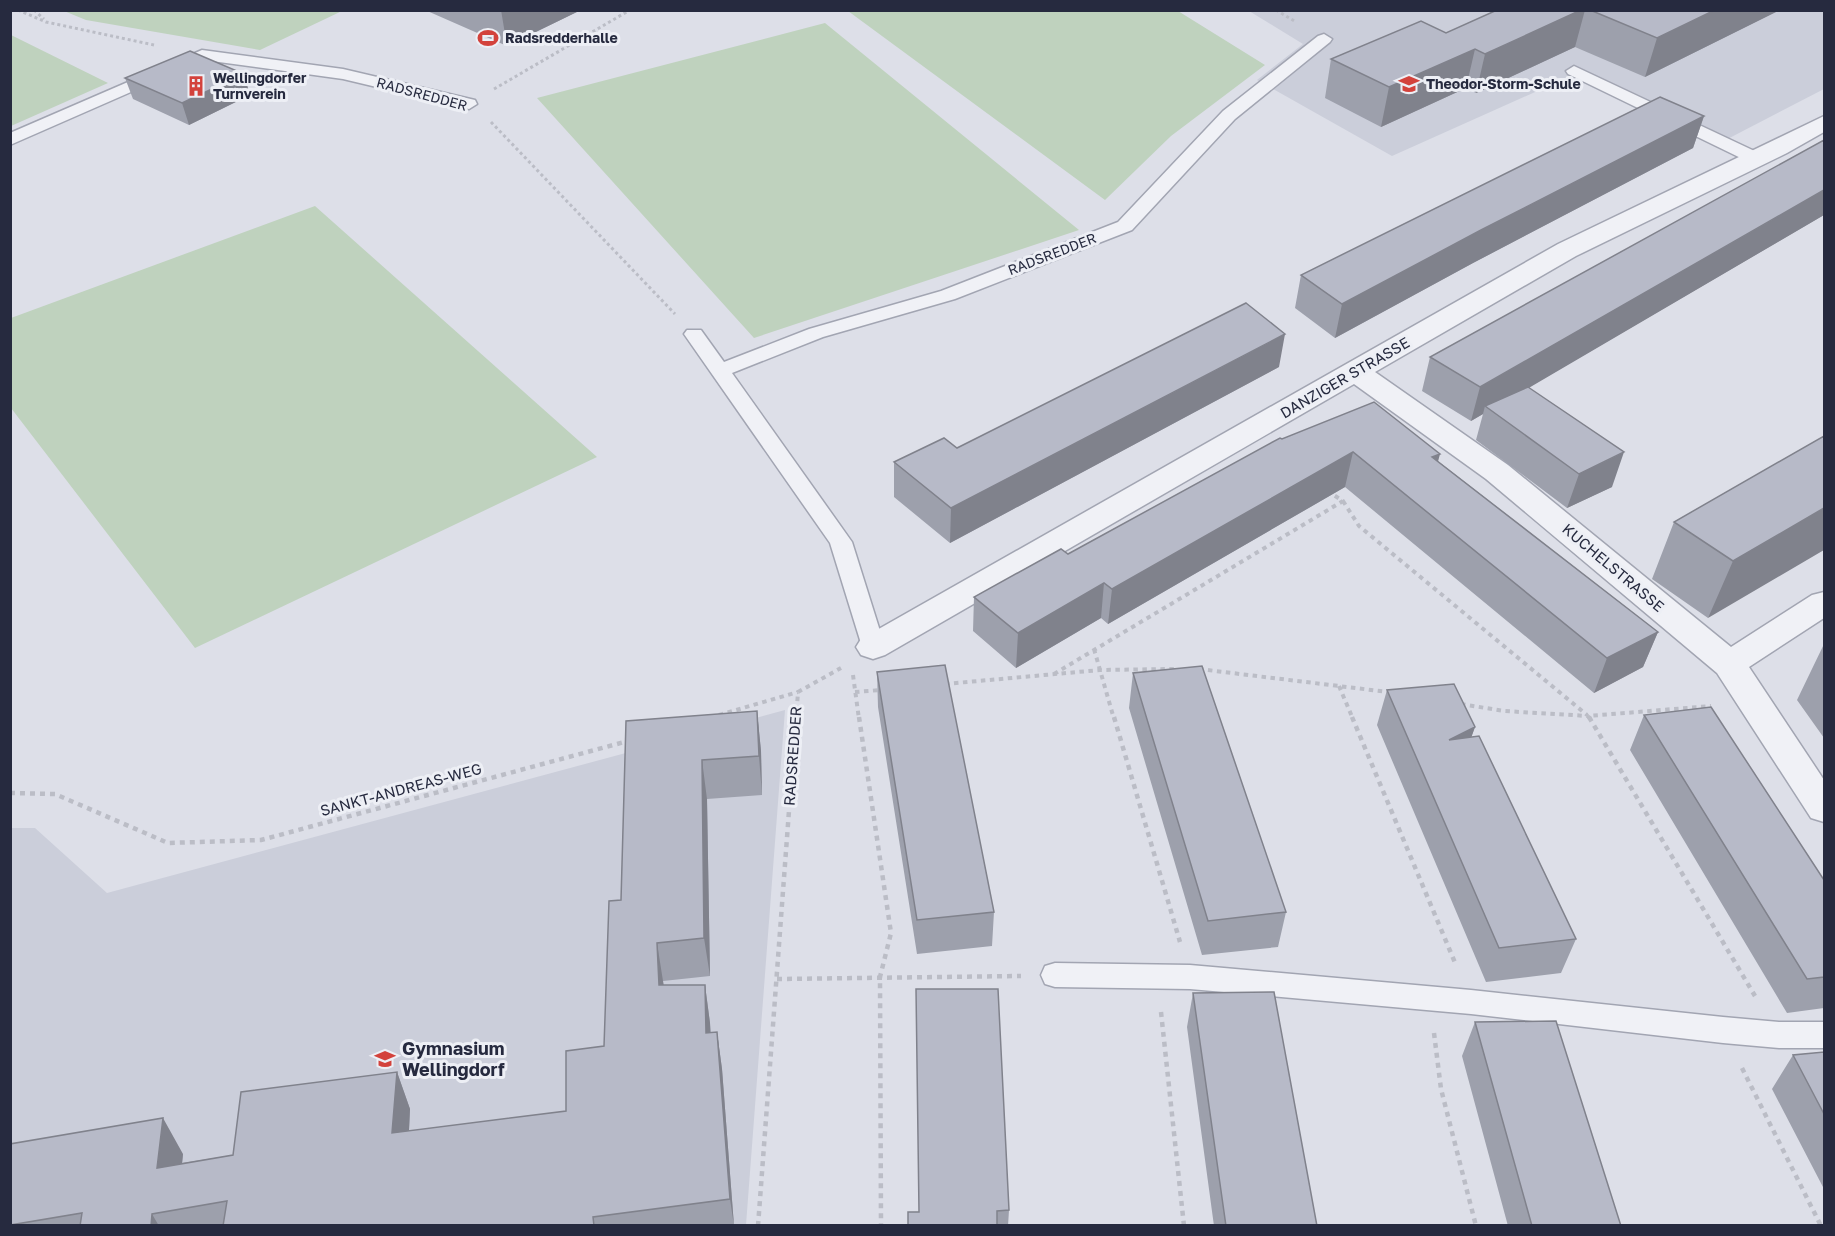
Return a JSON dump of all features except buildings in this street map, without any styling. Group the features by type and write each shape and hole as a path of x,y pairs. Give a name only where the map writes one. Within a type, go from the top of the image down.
{"street":[{"name":"DANZIGER STRASSE","path":"862,655 1567,250 1768,153 1824,123"},
{"path":"1768,153 1806,157"},
{"name":"KUCHELSTRASSE","path":"1356,372 1497,472 1729,664 1824,808"},
{"path":"1729,664 1824,603"}],"lane":[{"name":"RADSREDDER","path":"720,370 816,333 948,295 1125,226 1229,115 1324,39"},
{"name":"RADSREDDER","path":"202,55 343,74 469,104"},
{"path":"10,140 202,55"},
{"path":"1574,71 1768,153"},
{"path":"694,334 842,542 862,655"},
{"path":"1055,975 1190,977 1471,1002 1723,1030 1779,1035 1824,1035"}],"path":[{"path":"18,10 46,22 202,55"},
{"path":"34,10 46,22"},
{"path":"469,104 630,10"},
{"name":"RADSREDDER","path":"469,104 492,123 694,334"},
{"path":"1323,488 1343,501 1359,526 1588,716 1779,1035"},
{"path":"1053,674 1343,501"},
{"path":"1094,649 1190,977"},
{"path":"862,655 855,692 891,933 880,977 881,1226"},
{"name":"RADSREDDER","path":"758,1226 798,692 862,655"},
{"path":"937,685 1100,670 1180,669"},
{"path":"1191,669 1397,694"},
{"path":"1339,686 1471,1002"},
{"path":"855,692 890,689"},
{"path":"709,718 798,692"},
{"path":"1452,702 1504,711 1588,716 1754,702"},
{"name":"SANKT-ANDREAS-WEG","path":"10,793 55,794 168,843 261,840 631,740"},
{"path":"777,979 1055,975"},
{"path":"1157,977 1184,1226"},
{"path":"1430,1000 1441,1089 1476,1226"},
{"path":"1723,1030 1821,1226"}],"shaded area":[{"name":"Theodor-Storm-Schule","path":"1249,11 1824,11 1824,89 1716,145 1571,76 1392,156 1257,80 1303,44"},
{"name":"Gymnasium Wellingdorf","path":"785,710 746,1225 11,1226 11,828 35,828 107,893"}],"green space":[{"path":"64,11 342,11 260,50 86,20"},
{"path":"848,11 1178,11 1265,65 1171,136 1105,200"},
{"path":"825,23 1079,230 754,338 537,98"},
{"path":"11,35 108,83 11,126"},
{"path":"315,206 597,457 195,648 11,408 11,318"}],"place":[{"name":"Radsredderhalle","path":"488,38"},
{"name":"Theodor-Storm-Schule","path":"1409,84"},
{"name":"Wellingdorfer Turnverein","path":"196,86"},
{"name":"Gymnasium Wellingdorf","path":"385,1059"}]}
